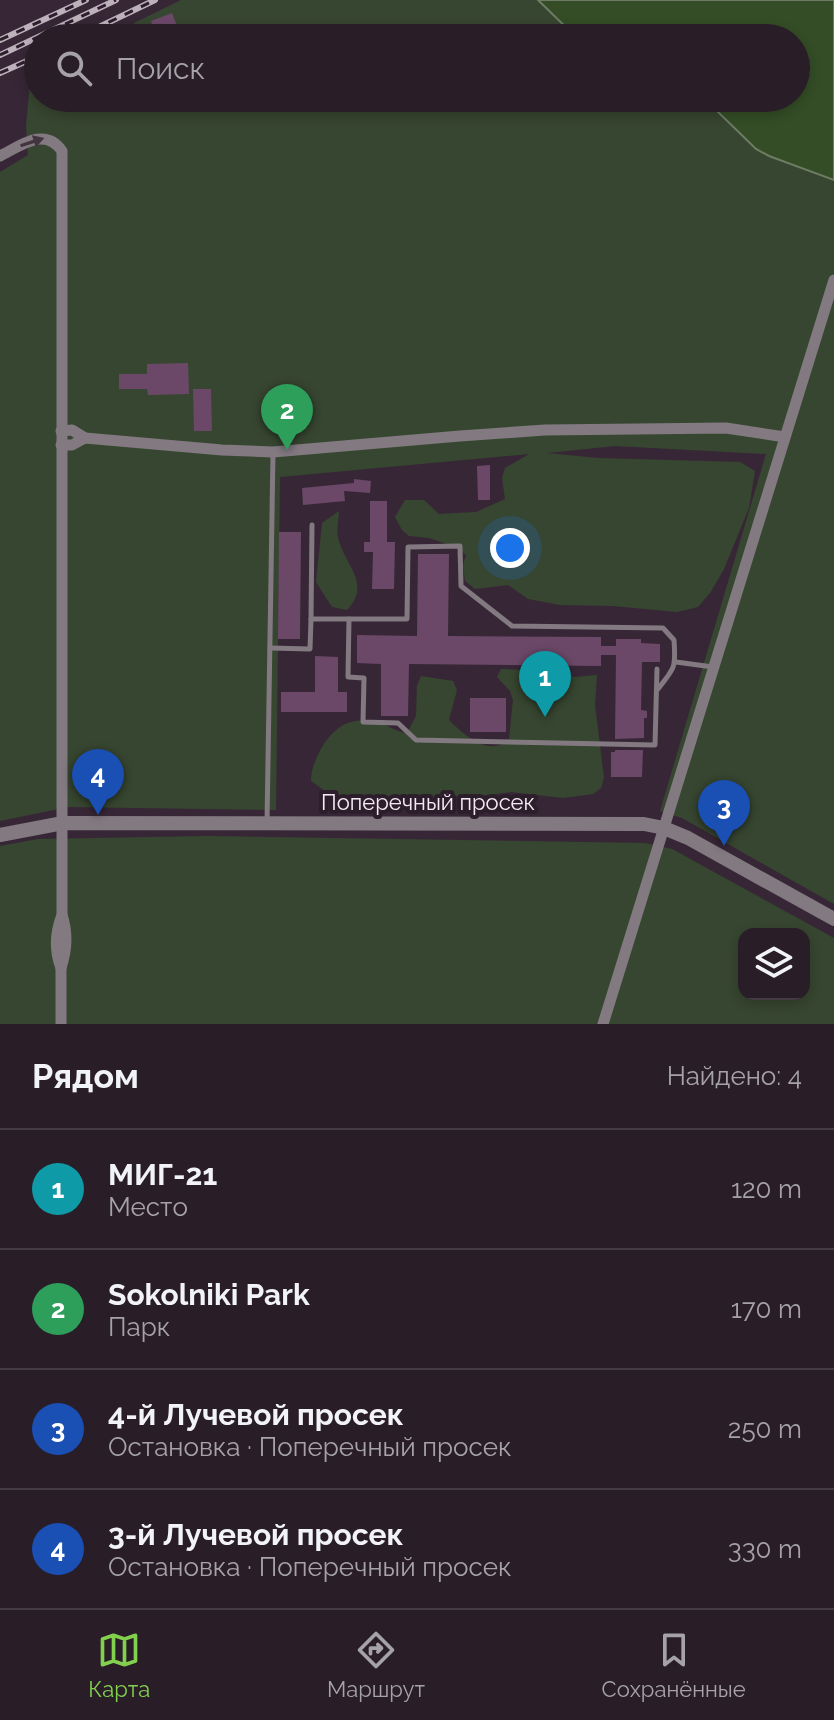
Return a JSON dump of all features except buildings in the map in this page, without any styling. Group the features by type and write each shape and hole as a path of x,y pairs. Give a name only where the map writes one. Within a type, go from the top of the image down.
{"street":[{"path":"0,156 42,138 57,144 62,151 62,915 67,929 66,955 61,968 61,1024"},
{"path":"603,1024 834,280"},
{"path":"61,431 72,430 85,438 273,452 545,430 726,428 785,437"},
{"path":"61,445 72,445 85,438"},
{"name":"Поперечный просек","path":"0,835 63,823 644,824 688,838 834,919"}],"lane":[{"path":"267,824 273,452"},
{"path":"270,648 310,649 312,525"},
{"path":"311,619 407,619 408,547 460,546 461,586 512,626 663,628 674,640 676,662 673,671 656,691"},
{"path":"349,619 348,677 364,678 363,722 398,723 416,740 655,745 657,669"},
{"path":"676,662 714,667"}],"shaded area":[{"path":"181,0 834,0 834,904 682,818 660,811 766,454 615,446 547,453 598,458 740,462 755,471 749,508 724,569 698,607 677,612 560,605 528,599 508,585 475,589 465,581 463,565 466,555 458,548 429,538 409,536 395,517 405,500 424,500 439,514 476,512 505,499 502,478 505,468 529,454 280,477 276,810 68,807 0,821 0,172 28,155 27,112 810,112 810,24 134,23"},
{"path":"538,0 834,0 834,180 756,149 718,112 810,112 810,24 563,24"},
{"path":"339,511 338,537 357,582 354,600 347,610 332,607 316,582 322,523"},
{"path":"501,669 560,671 575,677 597,675 595,705 604,778 601,788 593,794 563,798 511,792 446,796 391,811 367,811 345,805 311,781 313,766 327,740 348,723 366,720 407,733 416,716 417,686 421,676 453,681 457,690 449,720 478,742 494,746 502,744 509,739 513,700 510,691 497,677"},
{"path":"207,836 645,843 672,849 834,938 834,1024 0,1024 0,846 38,839"}],"railway":[{"path":"34,24 86,0"},
{"path":"65,24 116,0"},
{"path":"105,24 155,0"},
{"path":"0,40 24,29"},
{"path":"0,55 24,44"},
{"path":"0,73 24,62"}],"place":[{"name":"Sokolniki Park","path":"287,450"},
{"name":"МИГ-21","path":"545,717"},
{"name":"3-й Лучевой просек","path":"98,815"},
{"name":"4-й Лучевой просек","path":"724,846"}]}
